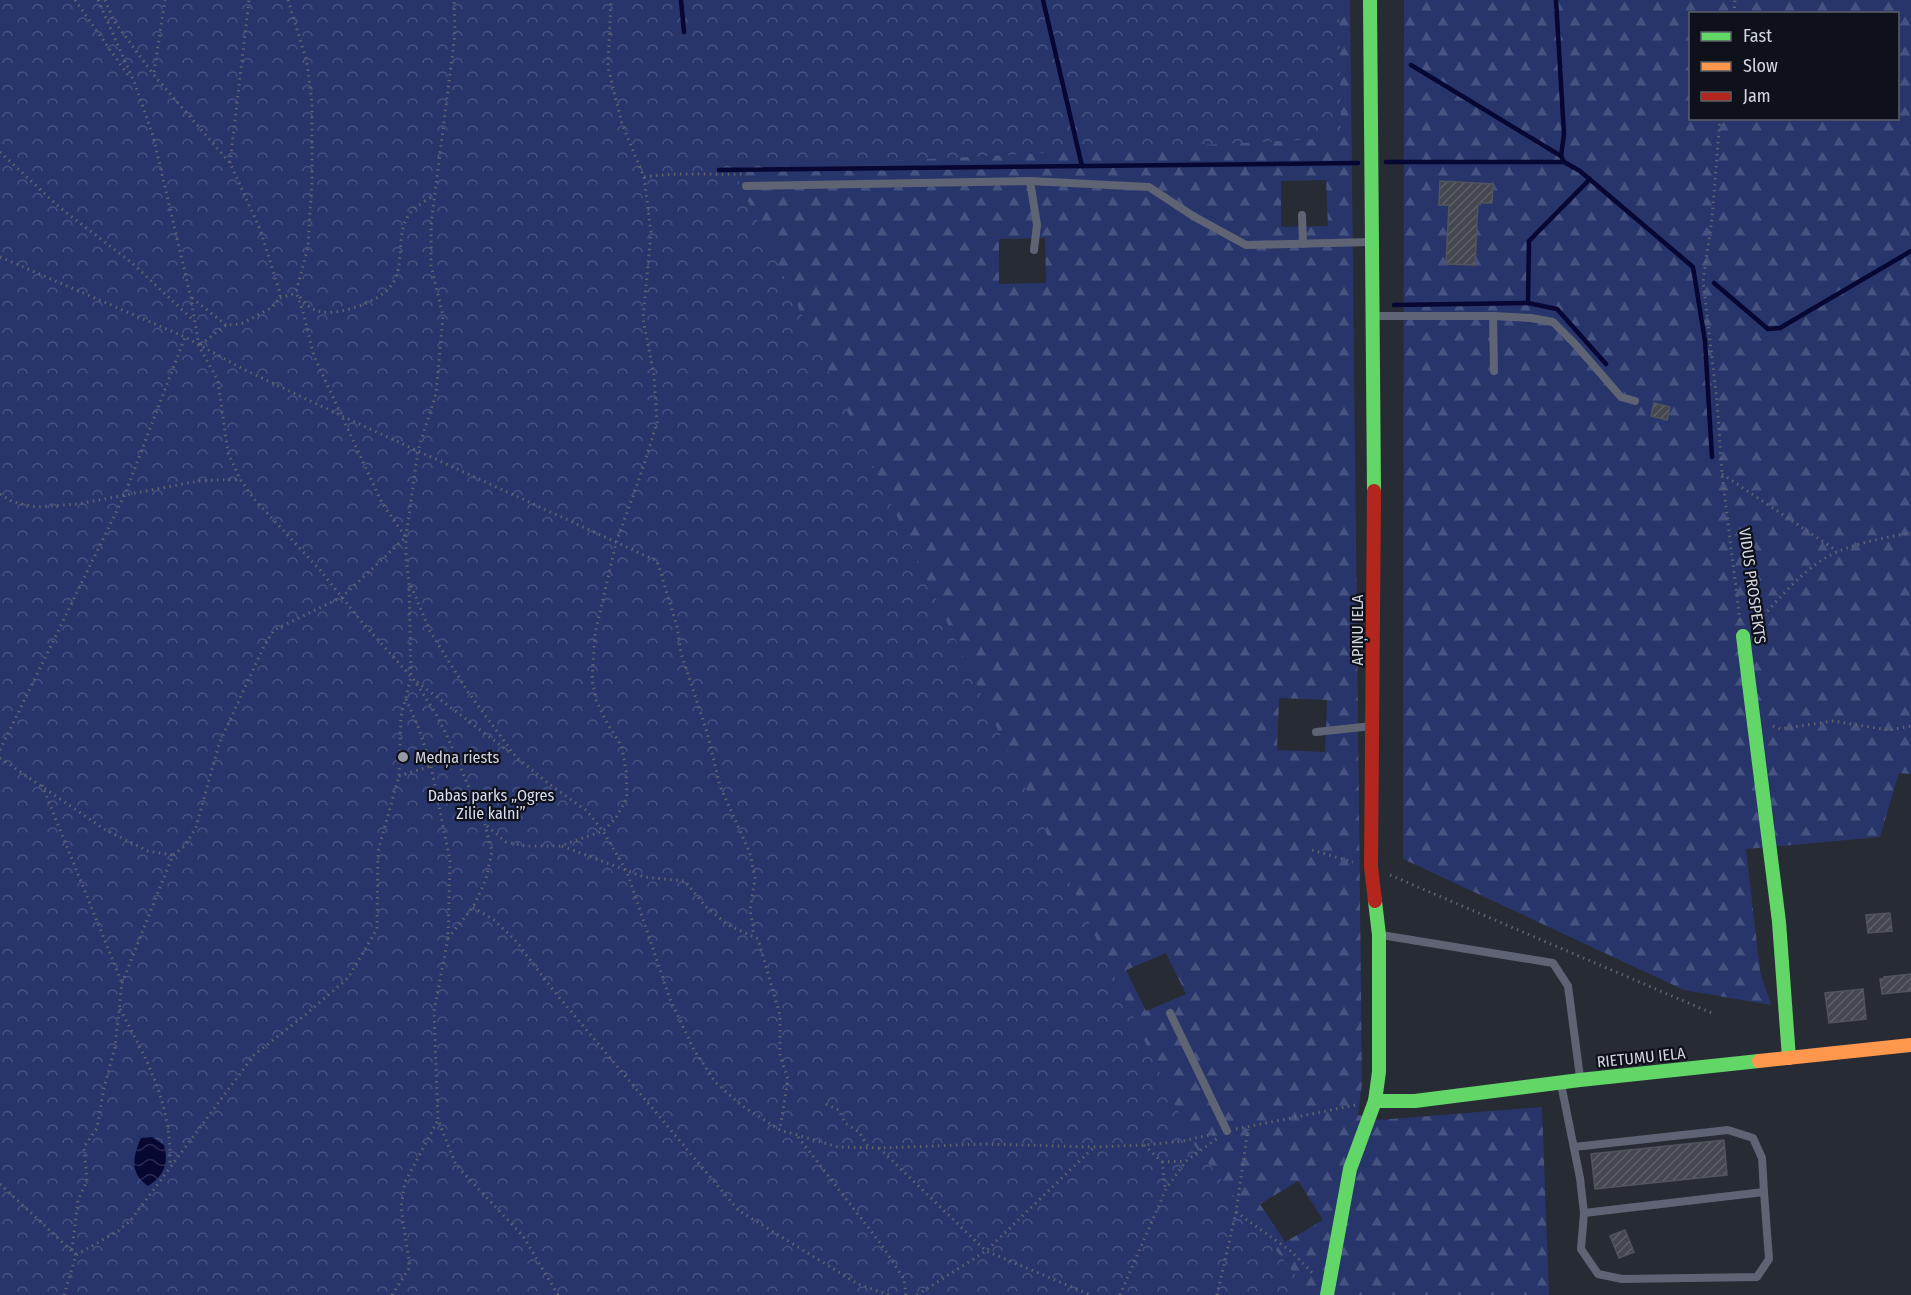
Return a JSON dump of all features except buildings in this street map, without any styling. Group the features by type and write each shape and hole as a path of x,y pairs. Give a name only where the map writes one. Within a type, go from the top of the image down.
{"street":[{"name":"APIŅU IELA","path":"1328,1292 1350,1169 1375,1101 1379,1072 1380,935 1371,867 1374,726 1374,316 1370,0"},
{"name":"VIDUS PROSPEKTS","path":"1743,636 1779,922 1789,1058"},
{"name":"RIETUMU IELA","path":"1375,1101 1415,1101 1580,1080 1911,1045"}],"lane":[{"path":"746,186 1030,181 1149,187 1193,216 1246,245 1373,242"},
{"path":"1030,181 1037,225 1034,250"},
{"path":"1302,215 1303,244"},
{"path":"1374,316 1493,316 1553,322 1621,397 1635,401"},
{"path":"1493,316 1494,371"},
{"path":"1316,732 1374,726"},
{"path":"1380,935 1553,963 1568,986 1580,1080"},
{"path":"1170,1013 1227,1131"},
{"path":"1561,1083 1584,1213 1581,1249 1598,1274 1622,1280 1757,1277 1769,1259 1762,1158 1753,1138 1728,1130 1574,1147"},
{"path":"1584,1213 1764,1192"}],"path":[{"path":"75,0 135,84"},
{"path":"98,0 135,84 153,136 191,298 199,346 218,381 228,453 240,479 254,499 321,570 413,679 435,712 447,736 485,825 492,851 486,879 473,907 448,938"},
{"path":"105,0 114,21 153,74 230,164 260,229 280,298"},
{"path":"153,74 165,0"},
{"path":"230,164 249,0"},
{"path":"288,0 307,62 312,104 312,178 308,247 296,292 314,356 382,503 406,537"},
{"path":"64,1295 76,1255 118,1231 131,1220 254,1055 348,978 377,929 378,851 399,776 401,716 413,679 406,537 418,450 436,394 443,316 431,265 431,225 455,34 454,0"},
{"path":"485,825 506,842 526,846 560,846 603,831 616,818 627,798 622,747 606,722 596,699 591,679 595,634 616,543 657,422 654,375 643,319 651,233 644,177 622,124 608,67 611,0"},
{"name":"VIDUS PROSPEKTS","path":"1720,120 1712,219 1703,281 1717,400 1722,474 1743,636"},
{"path":"0,152 59,207 132,263 194,321"},
{"path":"644,177 666,174 701,176 761,174 762,185"},
{"path":"296,292 306,306 321,312 336,312 371,303 391,287 399,268 400,244 410,214 413,209 433,196"},
{"path":"0,257 185,337 342,416 657,561 677,626 681,653 707,732 720,786 750,853 755,878 750,911 753,936"},
{"path":"199,346 226,325 241,324 271,308 280,298 296,292"},
{"path":"191,298 226,325"},
{"path":"0,750 125,494 185,337"},
{"path":"1722,474 1837,551"},
{"path":"0,494 13,502 36,507 78,504 199,481 240,479"},
{"path":"1743,636 1808,570 1837,551 1881,538 1911,533"},
{"path":"72,1250 78,1200 87,1181 84,1147 97,1128 104,1088 115,1047 122,983 173,855 185,846 196,827 219,744 259,657 274,630 342,597 406,537"},
{"path":"409,582 430,631 468,692 516,757"},
{"path":"413,679 587,811 603,831 627,872 670,999 694,1050 716,1083 741,1105 780,1130 838,1147 879,1148 984,1144 1094,1147 1144,1145 1183,1141 1375,1101"},
{"path":"406,698 431,766 450,861 448,938 434,1011 438,1120 456,1165 523,1236 558,1295"},
{"path":"1754,720 1780,729 1833,721 1888,730 1911,726"},
{"path":"0,758 104,829 148,851 173,855"},
{"path":"399,776 431,766"},
{"path":"42,785 122,983"},
{"path":"560,846 644,878 686,881 705,906 728,925 758,939 780,1015 780,1056 788,1079 780,1130"},
{"path":"1312,850 1371,867 1714,1014"},
{"path":"473,907 494,920 515,940 553,990 738,1210 858,1284 889,1295"},
{"path":"120,1007 146,1056 159,1091 171,1142 170,1167"},
{"path":"826,1104 839,1110 845,1123 859,1132 869,1148"},
{"path":"392,1295 410,1267 401,1208 405,1182 438,1120"},
{"path":"1217,1295 1236,1212 1248,1128"},
{"path":"1120,1295 1166,1189 1186,1161 1227,1131"},
{"path":"797,1135 881,1244 904,1279 906,1295"},
{"path":"1144,1145 1162,1162 1166,1189"},
{"path":"917,1295 986,1251 1094,1147"},
{"path":"879,1148 986,1251 1091,1295"},
{"path":"1162,1162 1186,1161"},
{"path":"0,1184 76,1255"},
{"path":"1236,1212 1292,1251 1328,1292"}],"green space":[{"name":"Dabas parks „Ogres Zilie kalni”","path":"0,0 1350,0 1362,1083 1358,1115 1379,1120 1542,1107 1549,1295 0,1295","holes":["1326,180 1328,226 1281,227 1281,181","1045,238 1046,283 999,284 999,239","1279,698 1327,700 1325,752 1277,750","1166,953 1186,994 1146,1011 1126,970","1298,1181 1323,1220 1285,1242 1260,1204"]},
{"name":"Dabas parks „Ogres Zilie kalni”","path":"0,0 1339,0 1341,138 733,169 1194,1145 1311,1295 0,1295"},
{"path":"1404,0 1911,0 1911,774 1899,773 1880,837 1746,849 1760,971 1771,1005 1684,990 1403,859"}],"water":[{"path":"152,1137 164,1145 166,1158 164,1169 148,1186 138,1176 134,1164 141,1138"}],"waterway":[{"path":"681,0 684,32"},
{"path":"1043,0 1082,166"},
{"path":"1556,0 1564,134 1561,156"},
{"path":"1411,65 1561,156 1564,162"},
{"path":"1386,162 1564,162 1580,171 1693,267 1705,341 1712,457"},
{"path":"719,170 1358,163"},
{"path":"1528,303 1529,241 1590,179"},
{"path":"1714,283 1768,329 1780,328 1911,251"},
{"path":"1394,305 1528,303 1557,309 1606,364"}],"traffic: fast":[{"path":"1370,0 1374,491"},
{"path":"1743,636 1779,922 1789,1058"},
{"path":"1327,1295 1350,1169 1375,1101 1379,1072 1379,935 1375,901"},
{"path":"1375,1101 1415,1101 1580,1080 1759,1061"}],"traffic: slow":[{"path":"1759,1061 1911,1045"}],"traffic: jam":[{"path":"1374,491 1371,867 1375,901"}],"place":[{"name":"Medņa riests","path":"403,757"}]}
